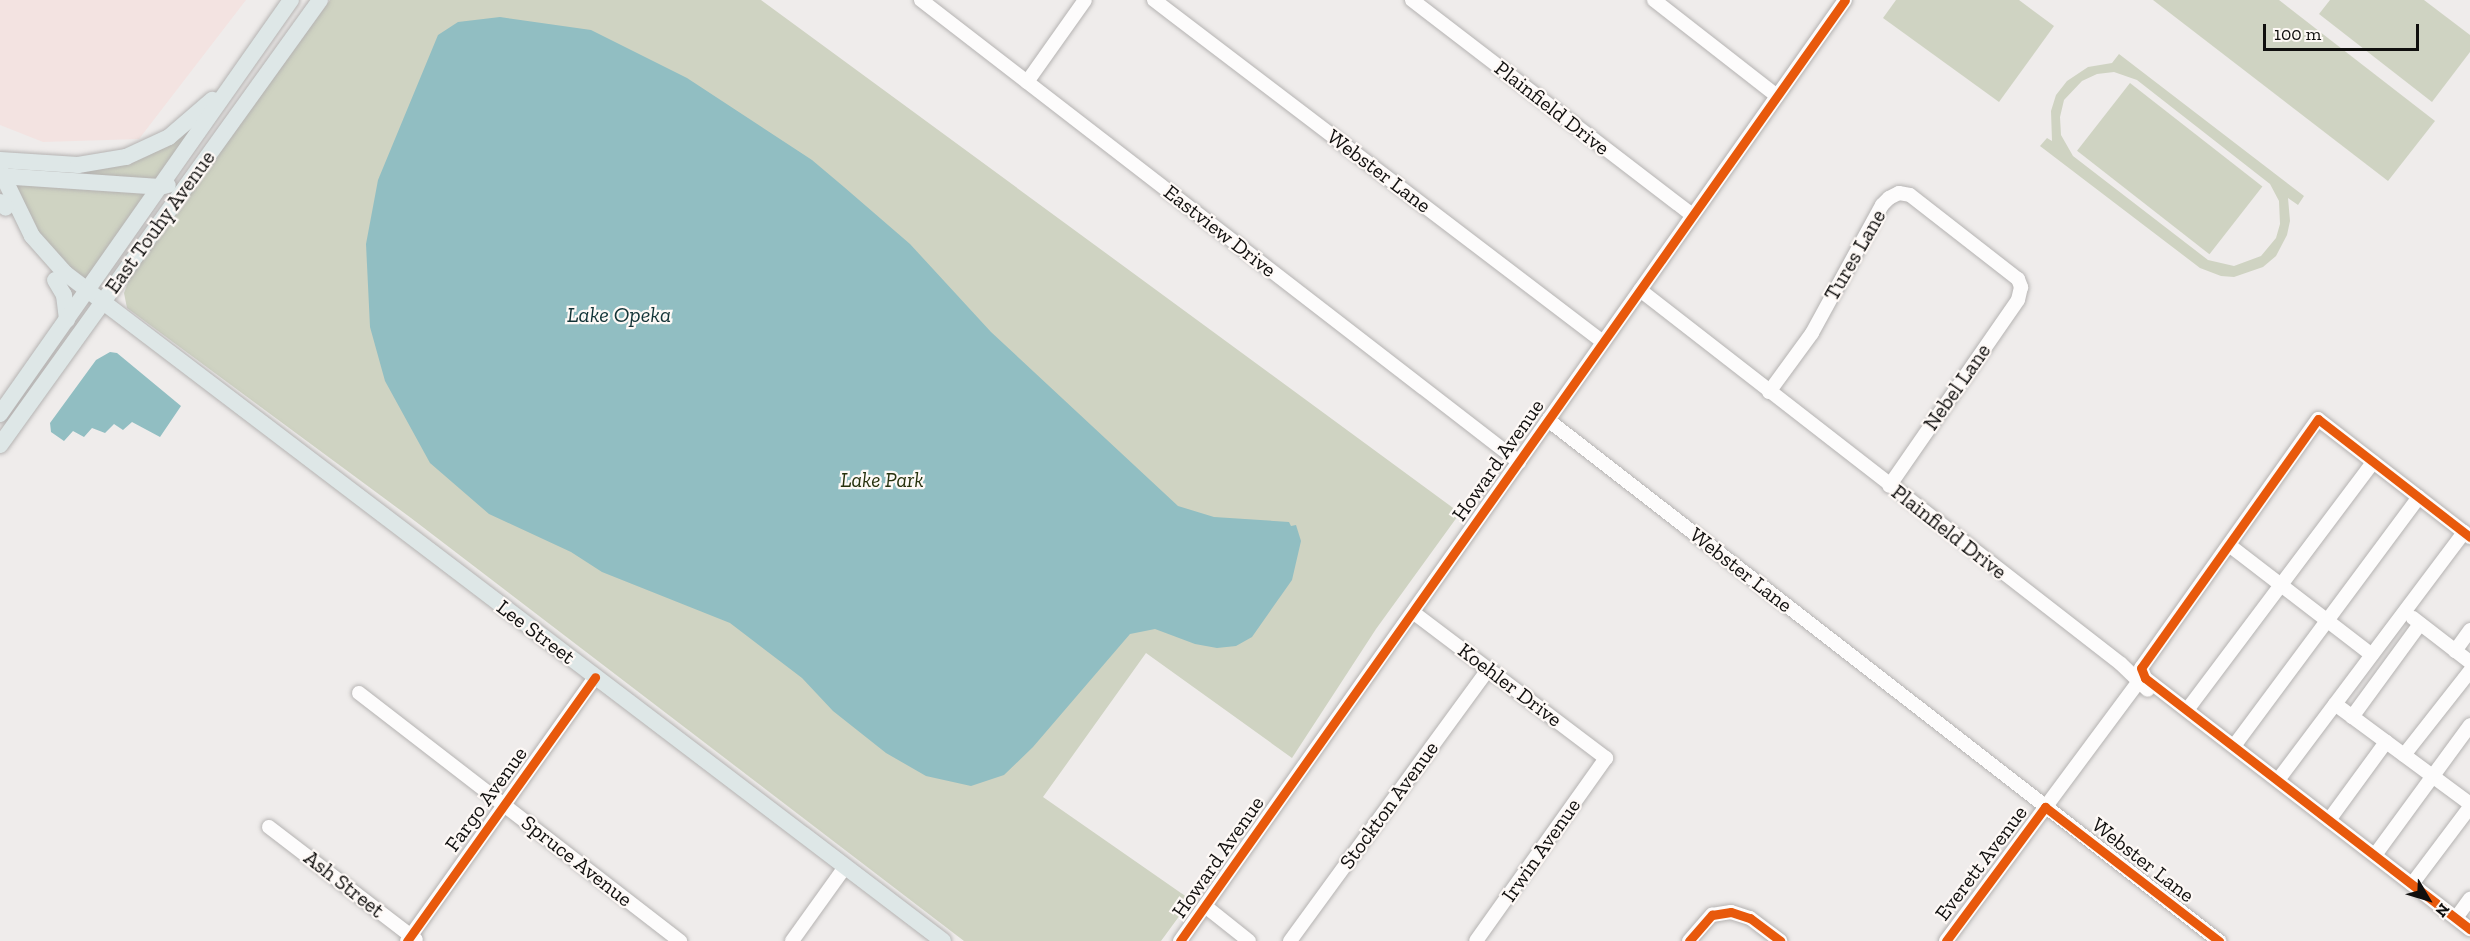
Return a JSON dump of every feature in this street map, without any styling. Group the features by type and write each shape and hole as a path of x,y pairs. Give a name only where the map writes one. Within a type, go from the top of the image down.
{"main road":[{"name":"East Touhy Avenue","path":"0,414 291,0"},
{"name":"East Touhy Avenue","path":"0,445 320,0"},
{"path":"1,171 34,163 92,165 140,152 181,127 234,79"},
{"path":"0,147 34,163"},
{"path":"1,171 160,187 190,175 206,160"},
{"name":"Lee Street","path":"1,171 32,236 54,263 85,294 179,371 215,389 943,941"},
{"name":"Lee Street","path":"2,202 30,250 55,280 85,294"},
{"path":"55,280 64,295 66,320"}],"street":[{"name":"Eastview Drive","path":"921,0 1519,462"},
{"path":"1027,82 1085,0"},
{"name":"Webster Lane","path":"1154,0 1603,342"},
{"name":"Plainfield Drive","path":"1412,0 1692,215"},
{"path":"1654,0 1777,96"},
{"name":"Howard Avenue","path":"1180,941 1845,0"},
{"name":"Tures Lane","path":"1769,392 1812,333 1882,206 1899,193 1910,195 1928,208 2018,279 2021,287"},
{"name":"Nebel Lane","path":"1889,486 2018,300 2021,287"},
{"name":"Plainfield Drive","path":"1640,290 1889,486 2121,664 2138,682 2256,775"},
{"path":"2278,780 2404,611 2467,534 2318,419 2141,668 2145,678 2470,929"},
{"name":"Webster Lane","path":"1548,420 2219,941"},
{"path":"2187,710 2373,462"},
{"path":"2234,746 2419,497"},
{"path":"2229,544 2372,655"},
{"path":"2404,611 2470,662"},
{"name":"Koehler Drive","path":"1414,613 1606,758"},
{"path":"2352,717 2420,624"},
{"path":"2455,651 2470,630"},
{"name":"Stockton Avenue","path":"1290,941 1488,669"},
{"path":"2404,755 2470,671"},
{"name":"Fargo Avenue","path":"412,939 504,804 596,677"},
{"name":"Everett Avenue","path":"1946,941 2138,682"},
{"name":"Spruce Avenue","path":"359,693 680,941"},
{"path":"2335,704 2470,805 2412,884"},
{"path":"2375,855 2470,725"},
{"path":"2329,820 2386,742"},
{"name":"Irwin Avenue","path":"1476,941 1606,758"},
{"name":"Ash Street","path":"269,827 412,939"},
{"path":"792,941 845,867"},
{"path":"2456,918 2470,899"},
{"path":"1205,906 1249,941"},
{"path":"1689,941 1712,915 1722,913 1740,913 1780,941"}],"shaded area":[{"path":"0,0 246,0 139,139 43,142 0,125"}],"green space":[{"name":"Lake Park","path":"330,0 761,0 1460,513 1376,629 1292,758 1146,653 1043,797 1191,900 1161,941 964,941 411,518 127,308 124,293 131,274"},
{"path":"1896,0 2019,0 2054,26 1999,102 1883,18"},
{"path":"2153,0 2279,0 2435,121 2388,181"},
{"path":"2330,0 2424,0 2470,35 2470,52 2432,102 2319,14"},
{"path":"2119,54 2304,196 2298,205 2288,198 2290,221 2287,235 2276,256 2263,267 2234,277 2221,276 2200,268 2040,146 2047,138 2052,141 2051,111 2056,95 2067,81 2088,67 2112,63","holes":["2114,72 2137,80 2270,184 2279,201 2280,224 2276,238 2261,256 2234,266 2208,260 2073,156 2061,135 2060,117 2064,100 2082,81 2097,74"]},
{"path":"2130,83 2262,186 2209,254 2077,151"},
{"path":"196,124 157,182 13,166 78,172"},
{"path":"17,185 147,194 87,282 37,235 15,188"}],"water":[{"name":"Lake Opeka","path":"500,17 591,30 687,78 812,160 910,244 991,332 1178,506 1214,517 1289,522 1291,526 1296,525 1301,541 1292,580 1252,637 1236,646 1217,648 1195,644 1155,629 1130,634 1033,747 1004,775 971,786 926,776 886,753 833,711 802,678 730,623 602,572 571,552 489,514 430,463 385,381 370,327 366,244 378,180 438,35 458,22"},
{"path":"110,352 117,353 181,406 160,437 132,422 123,430 114,424 105,433 92,428 84,437 73,431 64,441 51,432 50,423 96,360"}],"cycle path":[{"path":"1180,941 1845,0"},
{"path":"2470,537 2318,419 2141,668 2145,678 2470,929"},
{"path":"407,941 595,677"},
{"path":"1946,941 2045,807 2219,941"},
{"path":"1689,941 1712,915 1731,912 1750,918 1780,941"}]}
